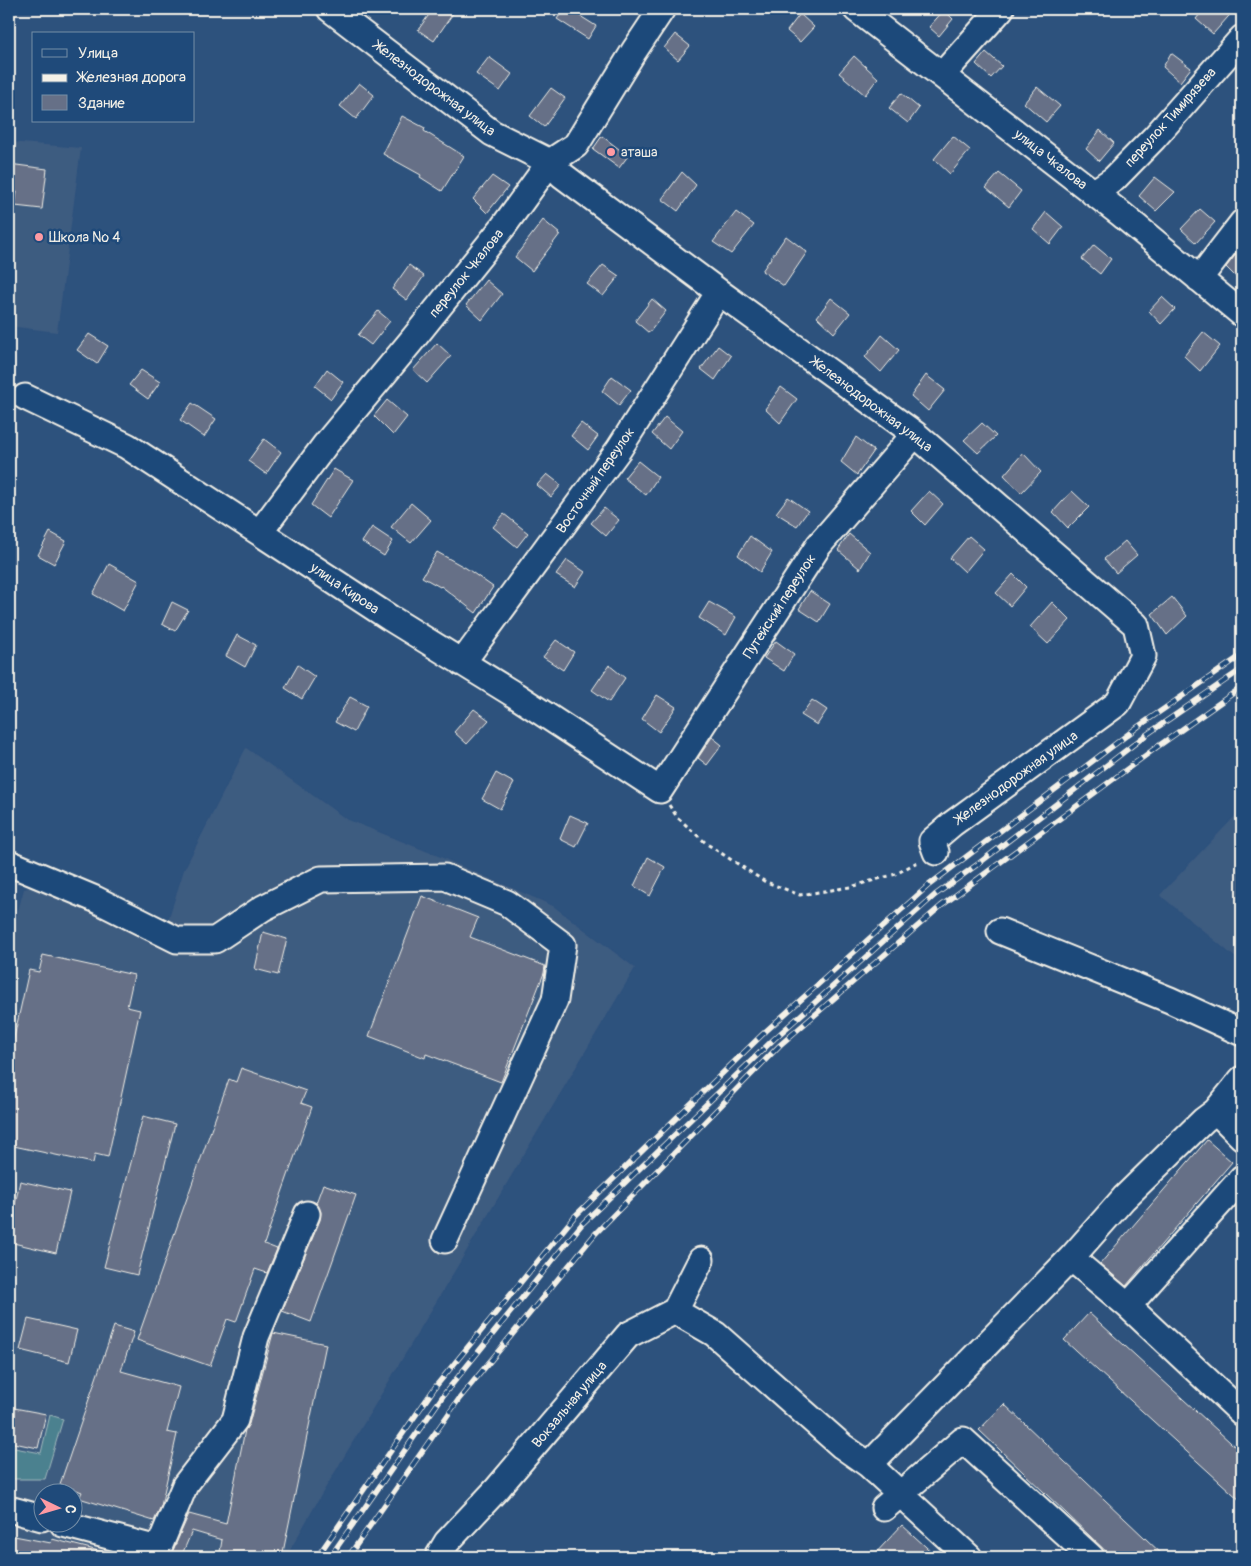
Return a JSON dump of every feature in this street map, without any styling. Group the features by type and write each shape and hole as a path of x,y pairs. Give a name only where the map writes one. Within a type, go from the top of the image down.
{"street":[{"name":"Железнодорожная улица","path":"330,9 492,133 550,162 562,175 719,292 915,434 1136,625 1143,656 1118,703 932,840 936,852"},
{"name":"переулок Чкалова","path":"260,532 325,445 414,339 503,228 550,162 576,145 662,9"},
{"name":"улица Чкалова","path":"856,9 1094,193 1242,314"},
{"path":"942,75 1001,9"},
{"name":"переулок Тимирязева","path":"1094,193 1114,179 1154,138 1242,38"},
{"path":"1199,279 1242,222"},
{"name":"Восточный переулок","path":"462,663 619,449 719,292"},
{"name":"улица Кирова","path":"25,397 127,446 390,618 514,695 660,790"},
{"name":"Путейский переулок","path":"660,790 818,545 915,434"},
{"path":"9,863 95,899 177,940 215,940 263,908 321,880 445,877 507,903 563,945 555,1000 445,1240"},
{"path":"1000,931 1170,1000 1242,1033"},
{"path":"869,1465 1071,1258 1124,1198 1190,1133 1216,1111 1242,1079"},
{"path":"1216,1111 1242,1104"},
{"path":"1216,1111 1242,1137"},
{"path":"1128,1306 1242,1178"},
{"path":"82,1530 156,1553 184,1485 235,1420 256,1337 307,1214"},
{"path":"1071,1258 1128,1306 1242,1412"},
{"path":"701,1260 675,1311 715,1334 842,1446 869,1465 893,1501 969,1557"},
{"name":"Вокзальная улица","path":"438,1557 447,1542 497,1489 628,1335 675,1311"},
{"path":"893,1501 963,1440 1091,1557"},
{"path":"9,1509 32,1515"}],"path":[{"path":"660,790 677,818 708,844 764,882 800,895 850,887 896,874 936,852"}],"shaded area":[{"name":"Школа № 4","path":"9,142 81,148 57,332 9,326"},
{"path":"246,748 346,819 438,856 553,906 635,968 286,1557 9,1557 9,944 24,889 69,876 160,946 184,870"},
{"path":"1242,809 1242,963 1160,895"}],"green space":[{"path":"50,1415 63,1419 45,1479 9,1479 9,1447 41,1453"}],"building":[{"path":"433,9 456,9 434,41 418,30"},
{"path":"564,9 569,9 596,26 588,39 557,19"},
{"path":"1204,9 1235,9 1213,34 1196,19"},
{"path":"944,10 953,19 939,36 929,27"},
{"path":"800,14 814,27 800,42 787,31"},
{"path":"675,34 690,46 678,60 664,48"},
{"path":"986,52 1002,66 991,78 976,64"},
{"path":"1171,53 1191,68 1180,82 1163,67"},
{"path":"854,56 878,78 865,95 839,73"},
{"path":"489,57 512,74 500,91 476,74"},
{"path":"359,83 374,95 356,119 340,106"},
{"path":"1037,87 1060,106 1046,122 1024,103"},
{"path":"551,88 565,98 544,127 530,116"},
{"path":"901,93 919,108 908,123 889,108"},
{"path":"402,116 425,128 424,131 464,156 442,191 420,177 421,175 383,154"},
{"path":"1100,130 1114,143 1099,161 1086,149"},
{"name":"аташа","path":"602,136 628,156 619,168 593,149"},
{"path":"953,136 970,150 950,174 934,159"},
{"path":"9,164 47,169 42,209 15,206 17,192 9,191"},
{"path":"682,172 696,185 678,211 662,199"},
{"path":"999,173 1021,191 1009,207 986,188"},
{"path":"492,176 508,187 487,213 473,199"},
{"path":"1155,177 1175,192 1156,211 1139,196"},
{"path":"1200,209 1215,222 1196,243 1181,229"},
{"path":"736,212 754,225 731,254 713,242"},
{"path":"1046,212 1063,227 1050,244 1033,229"},
{"path":"543,220 560,234 532,271 515,257"},
{"path":"786,236 807,252 784,286 762,271"},
{"path":"1094,245 1111,259 1100,274 1082,259"},
{"path":"1242,247 1242,283 1226,267"},
{"path":"409,265 424,276 407,300 392,289"},
{"path":"603,265 619,276 603,296 587,284"},
{"path":"486,280 502,294 482,320 466,305"},
{"path":"1162,297 1175,309 1161,324 1149,311"},
{"path":"831,298 850,313 834,333 817,317"},
{"path":"652,299 666,311 649,333 635,321"},
{"path":"378,311 390,321 371,345 358,335"},
{"path":"1203,332 1220,346 1200,371 1184,356"},
{"path":"89,334 108,346 97,364 77,350"},
{"path":"882,335 899,350 881,372 865,357"},
{"path":"437,343 451,356 427,383 413,370"},
{"path":"718,346 731,356 715,380 701,369"},
{"path":"327,369 343,382 331,399 315,386"},
{"path":"141,370 160,382 148,399 129,385"},
{"path":"926,375 945,390 928,411 911,396"},
{"path":"612,376 631,390 619,405 602,391"},
{"path":"781,387 797,399 780,423 765,409"},
{"path":"387,400 407,417 393,435 374,416"},
{"path":"192,403 216,419 204,437 180,420"},
{"path":"665,417 682,431 669,449 652,434"},
{"path":"581,423 598,436 588,450 571,436"},
{"path":"982,423 996,436 978,453 964,440"},
{"path":"856,437 874,451 857,475 841,462"},
{"path":"264,439 281,452 266,474 248,461"},
{"path":"1023,453 1041,472 1021,493 1004,475"},
{"path":"638,461 658,477 646,495 624,478"},
{"path":"334,469 353,480 328,518 311,505"},
{"path":"547,474 561,485 551,497 537,485"},
{"path":"929,491 943,504 925,525 911,511"},
{"path":"1072,491 1089,507 1068,528 1053,512"},
{"path":"788,497 808,511 797,526 776,513"},
{"path":"411,503 431,520 411,543 391,527"},
{"path":"604,508 619,520 606,536 591,523"},
{"path":"504,514 528,533 517,547 493,527"},
{"path":"372,527 393,541 384,556 362,542"},
{"path":"50,532 66,541 54,564 38,555"},
{"path":"849,534 870,552 860,569 838,550"},
{"path":"750,536 772,552 760,572 738,555"},
{"path":"969,536 984,549 965,572 950,558"},
{"path":"1125,541 1137,555 1116,573 1104,559"},
{"path":"437,552 466,568 493,587 476,613 441,586 422,577"},
{"path":"567,560 585,572 575,587 556,575"},
{"path":"109,564 139,581 123,611 93,594"},
{"path":"1013,574 1026,587 1010,606 996,593"},
{"path":"810,591 830,604 819,622 799,609"},
{"path":"1172,597 1187,616 1167,635 1152,614"},
{"path":"172,602 188,610 175,631 162,624"},
{"path":"709,602 736,617 726,635 699,618"},
{"path":"1052,602 1070,620 1048,644 1030,627"},
{"path":"237,635 256,645 245,667 226,656"},
{"path":"556,640 574,652 563,670 543,657"},
{"path":"776,641 794,654 784,671 764,658"},
{"path":"298,665 315,677 302,699 285,688"},
{"path":"609,665 625,678 609,702 592,690"},
{"path":"657,695 676,707 659,732 642,719"},
{"path":"350,697 367,706 354,732 335,722"},
{"path":"812,700 827,710 817,725 801,715"},
{"path":"474,709 489,720 467,744 454,732"},
{"path":"712,737 722,745 707,765 698,758"},
{"path":"496,773 514,783 500,809 482,799"},
{"path":"570,815 588,823 576,847 560,839"},
{"path":"648,857 665,867 650,896 634,886"},
{"path":"422,896 478,918 470,937 545,966 544,973 501,1082 426,1054 425,1058 369,1036"},
{"path":"263,932 287,939 278,975 255,969"},
{"path":"43,955 134,975 127,1007 140,1010 108,1157 95,1154 93,1163 9,1145 9,1060 29,970 39,972"},
{"path":"241,1068 306,1091 301,1103 312,1107 264,1244 277,1249 267,1273 255,1269 236,1322 227,1319 210,1366 137,1340 229,1079 236,1082"},
{"path":"143,1116 175,1124 137,1275 104,1267"},
{"path":"1207,1140 1232,1162 1126,1286 1100,1264"},
{"path":"20,1181 70,1192 56,1253 9,1242 9,1232"},
{"path":"323,1184 356,1195 311,1322 282,1311 320,1220 321,1212 316,1203"},
{"path":"1089,1313 1242,1453 1242,1502 1064,1340"},
{"path":"28,1319 77,1330 69,1362 20,1350"},
{"path":"114,1326 134,1332 121,1371 179,1387 167,1432 177,1434 161,1506 154,1521 82,1499 82,1484 60,1484"},
{"path":"273,1333 326,1344 282,1557 243,1557 220,1552 222,1540 192,1531 181,1557 170,1557 189,1514 226,1524 245,1430 249,1424"},
{"path":"1004,1404 1165,1557 1112,1557 979,1430"},
{"path":"9,1407 46,1414 38,1448 9,1442"},
{"path":"902,1525 937,1557 872,1557"},
{"path":"9,1535 51,1543 52,1539 107,1553 106,1557 9,1557"}],"railway":[{"path":"317,1557 436,1386 574,1217 766,1031 929,885 1139,726 1242,655"},
{"path":"330,1557 445,1393 582,1224 774,1039 935,895 1146,735 1242,669"},
{"path":"348,1557 459,1399 595,1234 780,1045 941,906 1242,687"}],"place":[{"name":"аташа","path":"611,152"},
{"name":"Школа № 4","path":"39,237"}]}
